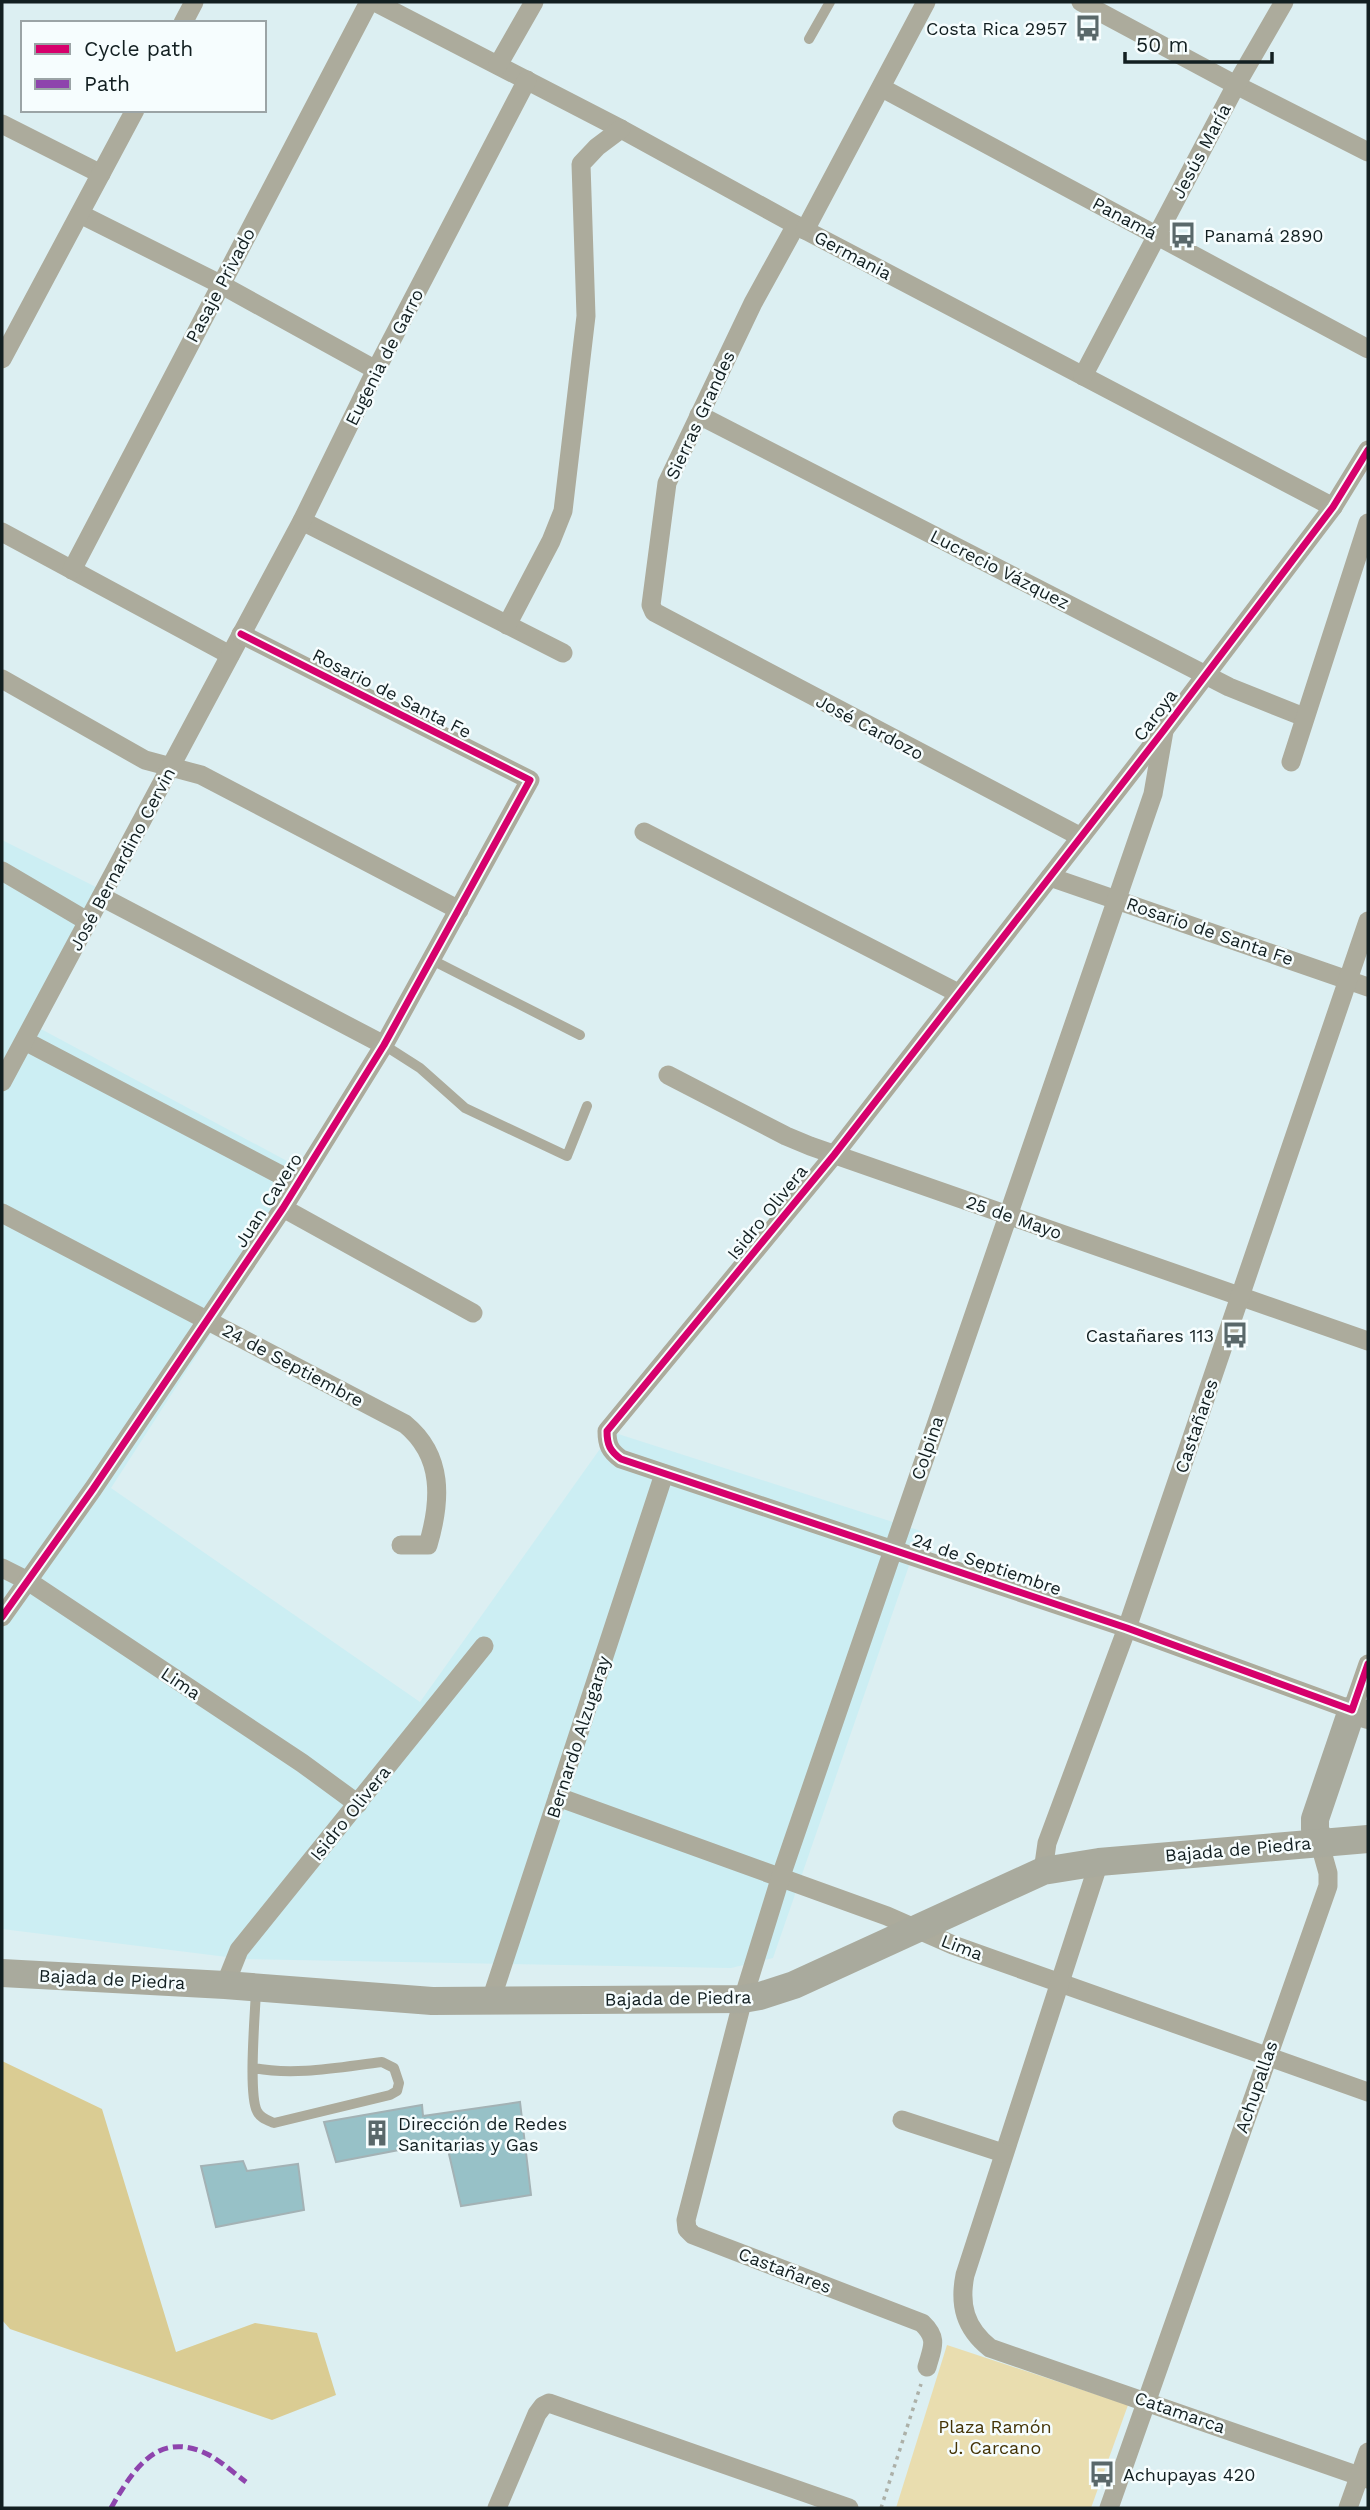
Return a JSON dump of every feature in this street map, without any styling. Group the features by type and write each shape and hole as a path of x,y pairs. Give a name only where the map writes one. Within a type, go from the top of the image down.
{"main road":[{"name":"Achupallas","path":"1319,1842 1315,1819 1360,1712"},
{"name":"Bajada de Piedra","path":"2,1973 432,2000 743,1999 794,1985 1043,1871 1099,1862 1368,1839"}],"street":[{"path":"184,21 194,2"},
{"name":"Pasaje Privado","path":"72,570 369,2"},
{"name":"Germania","path":"375,2 621,129 801,227 1333,507"},
{"path":"498,65 534,2"},
{"name":"Sierras Grandes","path":"659,617 650,605 664,498 671,472 752,303 801,227 882,88 926,2"},
{"path":"1081,2 1368,152"},
{"name":"Jesús María","path":"1083,376 1236,85 1284,2"},
{"name":"Eugenia de Garro","path":"240,634 302,521 376,370 527,80"},
{"name":"Panamá","path":"882,88 1368,349"},
{"path":"2,359 134,112"},
{"path":"2,124 101,174"},
{"path":"507,625 558,527 563,510 586,316 581,164 585,157 621,129"},
{"path":"80,214 220,284 376,370"},
{"name":"Lucrecio Vázquez","path":"699,415 1228,687 1304,717"},
{"name":"Caroya","path":"958,993 1363,470 1368,450"},
{"path":"302,521 563,653"},
{"path":"1291,762 1368,523"},
{"path":"2,532 230,655"},
{"name":"José Cardozo","path":"659,617 1081,837"},
{"name":"José Bernardino Cervin","path":"2,1082 240,634"},
{"name":"Rosario de Santa Fe","path":"240,634 530,780"},
{"path":"2,679 145,760 201,775 459,910"},
{"name":"Colpina","path":"743,1999 781,1876 892,1548 1153,794 1164,730"},
{"name":"Juan Cavero","path":"2,1617 208,1321 283,1208 384,1045 530,780"},
{"path":"644,832 958,993"},
{"path":"2,871 87,921"},
{"name":"Rosario de Santa Fe","path":"1050,877 1368,987"},
{"path":"102,897 384,1045"},
{"name":"Castañares","path":"1043,1871 1047,1843 1127,1628 1368,921"},
{"name":"Isidro Olivera","path":"611,1452 607,1431 834,1155 958,993"},
{"path":"25,1041 298,1184"},
{"name":"25 de Mayo","path":"668,1075 786,1136 834,1155 1368,1341"},
{"path":"283,1208 472,1313"},
{"name":"24 de Septiembre","path":"2,1213 405,1424 418,1434 428,1450 436,1473 438,1489 432,1531 428,1545 401,1545"},
{"name":"24 de Septiembre","path":"611,1452 621,1459 664,1474 1127,1628 1360,1712"},
{"name":"Bernardo Alzugaray","path":"491,2000 664,1474"},
{"name":"Lima","path":"2,1568 28,1581 302,1763 358,1804"},
{"name":"Isidro Olivera","path":"225,1985 239,1950 484,1646"},
{"name":"Achupallas","path":"1360,1712 1368,1664"},
{"name":"Lima","path":"558,1797 781,1876 919,1929 953,1945 1368,2092"},
{"name":"Achupallas","path":"1109,2508 1328,1886 1328,1873 1319,1842"},
{"path":"902,2120 1003,2152 1099,1862"},
{"name":"Castañares","path":"743,1999 686,2220 687,2229 693,2235 922,2323 931,2331 934,2341 926,2367"},
{"name":"Catamarca","path":"1003,2152 962,2291 965,2316 979,2339 990,2348 1364,2477"},
{"path":"497,2508 537,2414 549,2403 849,2508"},
{"path":"1348,2508 1364,2477 1368,2452"}],"lane":[{"path":"809,39 830,2"},
{"path":"432,960 580,1035"},
{"path":"384,1045 419,1068 465,1108 567,1156 587,1106"},
{"path":"254,2068 293,2072 383,2062 394,2068 400,2083 397,2091 390,2095 274,2123 263,2119 257,2111 253,2097 256,1987"}],"path":[{"path":"881,2508 926,2367"}],"shaded area":[{"path":"2,840 110,894 41,1029 313,1175 111,1488 420,1702 612,1432 921,1531 773,1958 731,1968 243,1959 2,1929"},
{"path":"2,2061 102,2109 176,2352 255,2323 317,2333 336,2395 272,2420 10,2329 2,2320"}],"green space":[{"name":"Plaza Ramón J. Carcano","path":"947,2345 1128,2405 1091,2508 896,2508"}],"building":[{"path":"520,2102 531,2195 461,2206 446,2141 336,2162 324,2122 422,2105 423,2116"},
{"path":"243,2161 247,2171 298,2164 304,2210 216,2227 201,2166"}],"marked path":[{"path":"111,2508 129,2479 150,2456 177,2447 193,2449 211,2456 246,2482"}],"cycle path":[{"path":"1368,450 1333,507 1164,730 834,1155 607,1431 610,1447 621,1459 1127,1628 1352,1710 1368,1664"},
{"path":"2,1617 93,1489 283,1208 384,1045 530,780 241,634"}],"place":[{"name":"Costa Rica 2957","path":"1088,28"},
{"name":"Panamá 2890","path":"1183,235"},
{"name":"Castañares 113","path":"1235,1335"},
{"name":"Dirección de Redes Sanitarias y Gas","path":"377,2133"},
{"name":"Achupayas 420","path":"1102,2474"}]}
